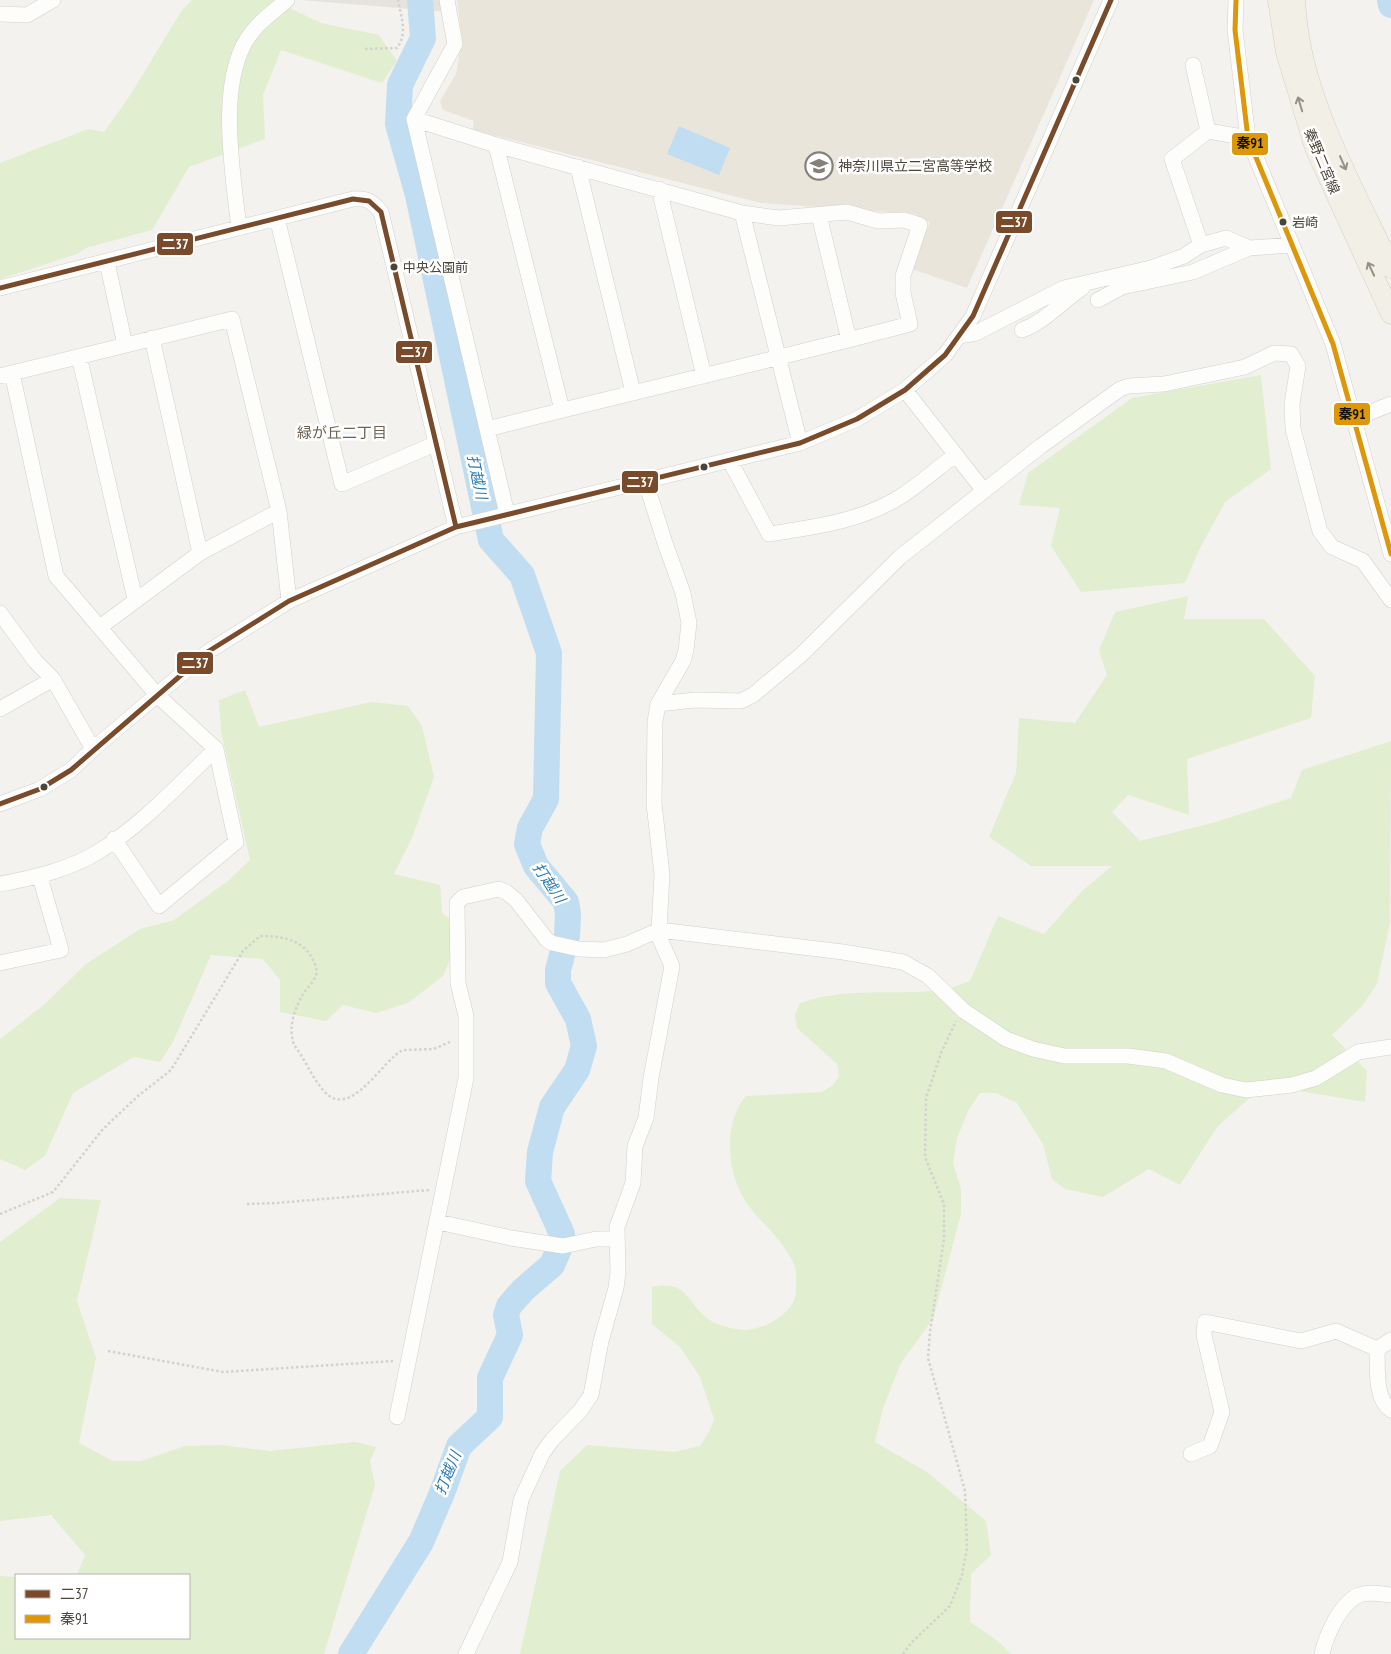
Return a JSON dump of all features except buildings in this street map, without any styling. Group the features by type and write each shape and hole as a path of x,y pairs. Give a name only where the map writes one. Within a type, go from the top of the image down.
{"main road":[{"name":"秦野二宮線","path":"1278,0 1286,52 1315,148 1391,314"},
{"name":"秦野二宮線","path":"1295,0 1300,42 1314,93 1332,139 1391,268"}],"street":[{"path":"0,14 27,15 53,0"},
{"path":"239,228 228,132 235,65 252,31 286,0"},
{"path":"447,0 455,44 414,119 487,429 502,515"},
{"path":"0,804 40,789 71,770 209,651 289,601 461,525 800,443 857,419 905,390 945,354 973,316 1110,0"},
{"path":"1236,0 1235,30 1248,138 1333,344 1391,554"},
{"path":"1193,65 1208,131"},
{"path":"414,119 496,145 742,213 779,218 819,215 829,212 847,212 878,221 904,220 920,225 903,276 903,293 910,324 778,359 633,392 487,429"},
{"path":"1201,244 1172,159 1208,131 1248,138"},
{"path":"496,145 562,410"},
{"path":"578,167 633,392"},
{"path":"659,189 704,376"},
{"path":"0,288 277,218 364,198 373,202 380,212 438,443 461,525"},
{"path":"742,213 800,443"},
{"path":"819,215 849,340"},
{"path":"277,218 342,484 438,443"},
{"path":"959,336 976,333 1064,288 1151,268 1184,256 1201,244 1226,238 1249,248"},
{"path":"1098,300 1122,287 1193,272 1249,248 1292,244"},
{"path":"107,262 125,345"},
{"path":"1022,330 1046,318 1067,298 1092,282"},
{"path":"114,839 159,906 236,842 216,749 157,695 56,576 6,375 232,319 279,511 289,601"},
{"path":"152,338 200,553"},
{"path":"658,704 695,700 741,700 753,695 801,655 900,557 1047,441 1120,390 1129,386 1164,384 1245,367 1274,353 1291,354 1298,366 1299,372 1292,404 1293,429 1320,530 1332,547 1363,561 1391,600"},
{"path":"78,356 135,599"},
{"path":"905,390 984,491"},
{"path":"1354,419 1391,404"},
{"path":"730,461 770,534 826,525 867,513 902,495 955,455"},
{"path":"466,1654 510,1562 521,1500 542,1454 552,1440 580,1412 591,1395 602,1341 616,1288 617,1227 633,1183 635,1146 646,1118 672,966 660,939 659,930 662,874 654,804 655,722 658,704 683,661 689,623 683,593 665,543 646,480"},
{"path":"100,627 135,599 200,553 279,511"},
{"path":"0,613 35,661 53,679 94,749"},
{"path":"0,709 53,679"},
{"path":"0,884 40,877 97,852 149,813 216,749"},
{"path":"0,963 61,950 40,877"},
{"path":"397,1417 466,1078 466,1016 458,984 456,929 457,903 463,897 499,889 511,894 547,940 552,943 579,949 597,950 613,948 659,930 843,952 903,962 928,976 964,1010 1006,1039 1032,1050 1064,1056 1128,1056 1166,1061 1222,1084 1246,1090 1292,1085 1316,1078 1358,1052 1391,1047"},
{"path":"438,1222 511,1238 564,1246 596,1239 617,1238"},
{"path":"1191,1454 1210,1446 1222,1412 1204,1334 1205,1322 1301,1341 1336,1330 1377,1349"},
{"path":"1377,1349 1391,1340"},
{"path":"1377,1349 1380,1396 1386,1407 1391,1410"},
{"path":"1322,1654 1330,1629 1354,1598 1368,1593 1391,1595"}],"path":[{"path":"365,49 397,48 402,41 404,32 398,0"},
{"path":"0,1214 53,1192 103,1130 138,1096 171,1070 243,952 260,936 281,937 299,944 312,956 316,965 316,975 296,1010 291,1036 294,1045 328,1095 341,1098 354,1095 362,1090 398,1052 410,1048 441,1047 465,1031"},
{"path":"903,1654 911,1643 950,1606 962,1575 967,1548 966,1491 928,1358 944,1239 944,1204 925,1157 924,1126 926,1098 940,1053 964,1010"},
{"path":"247,1204 443,1189"},
{"path":"108,1351 223,1372 409,1360"}],"shaded area":[{"path":"301,0 448,0 449,12"},
{"name":"神奈川県立二宮高等学校","path":"457,0 1094,0 967,288 912,269 930,222 917,220 916,214 761,203 473,130 474,121 443,110 440,101 456,74 462,39"}],"green space":[{"path":"192,0 273,0 321,23 379,35 397,61 382,83 281,50 263,95 265,139 189,167 152,230 86,248 77,254 0,279 0,163 88,129 104,132 129,97 182,10"},
{"path":"1261,375 1271,469 1225,502 1199,550 1185,583 1081,592 1051,546 1060,508 1019,505 1028,473 1132,398"},
{"path":"1188,596 1184,619 1264,619 1315,676 1311,718 1187,759 1189,815 1128,795 1112,812 1140,841 1216,822 1291,798 1302,770 1391,741 1390,923 1377,984 1362,1006 1332,1035 1367,1071 1365,1102 1264,1085 1217,1127 1180,1185 1149,1169 1103,1197 1065,1189 1052,1179 1043,1144 1017,1103 996,1093 980,1093 968,1111 957,1138 953,1163 961,1189 961,1214 933,1319 901,1363 883,1408 875,1442 927,1472 986,1521 991,1555 971,1574 970,1622 998,1641 1011,1654 520,1654 560,1471 587,1445 674,1452 700,1446 709,1432 714,1419 700,1377 680,1347 652,1324 652,1287 667,1286 678,1288 707,1318 733,1329 746,1330 762,1327 785,1313 791,1306 796,1291 794,1264 781,1243 743,1197 732,1168 730,1137 738,1108 746,1096 821,1092 832,1086 839,1077 837,1064 797,1028 795,1016 799,1004 816,998 851,993 941,990 970,981 998,916 1044,934 1082,891 1112,866 1031,866 989,837 1016,773 1019,718 1075,723 1107,675 1099,650 1115,612"},
{"path":"245,690 259,727 372,702 408,706 422,726 434,777 412,838 394,874 440,885 442,913 450,919 454,949 443,976 408,1003 376,1013 343,1005 326,1021 280,1012 280,980 263,959 211,955 173,1042 160,1062 134,1057 73,1093 45,1156 25,1170 0,1159 0,1039 45,1004 86,964 140,929 174,920 229,880 250,860 221,731 219,700"},
{"path":"60,1198 101,1200 77,1301 96,1358 79,1443 113,1461 141,1461 185,1446 220,1445 270,1451 355,1442 376,1447 370,1461 375,1485 324,1654 0,1654 0,1576 15,1577 15,1639 190,1639 190,1574 77,1574 85,1555 51,1515 0,1521 0,1242"}],"water":[{"path":"679,126 730,148 719,175 667,154"}],"waterway":[{"name":"打越川","path":"351,1654 421,1542 459,1446 490,1417 490,1378 510,1335 506,1315 509,1306 523,1290 552,1265 559,1249 562,1234 538,1181 540,1152 552,1107 577,1070 584,1046 578,1019 558,983 558,970 567,936 568,914 566,902 536,866 527,844 530,828 546,799 549,653 522,575 491,540 418,195 398,124 400,85 423,38 420,0"},
{"path":"1390,0 1391,5"}],"transit line":[{"name":"二37","path":"0,804 40,789 71,770 209,651 289,601 456,527 800,443 857,419 905,390 945,355 973,316 1111,0"},
{"name":"秦91","path":"1236,0 1235,30 1248,138 1333,344 1391,554"},
{"name":"二37","path":"0,288 353,199 369,201 381,212 456,527"}],"place":[{"name":"神奈川県立二宮高等学校","path":"819,166"},
{"name":"岩崎","path":"1283,222"},
{"name":"中央公園前","path":"394,267"}],"district":[{"name":"緑が丘二丁目","path":"342,433"}]}
